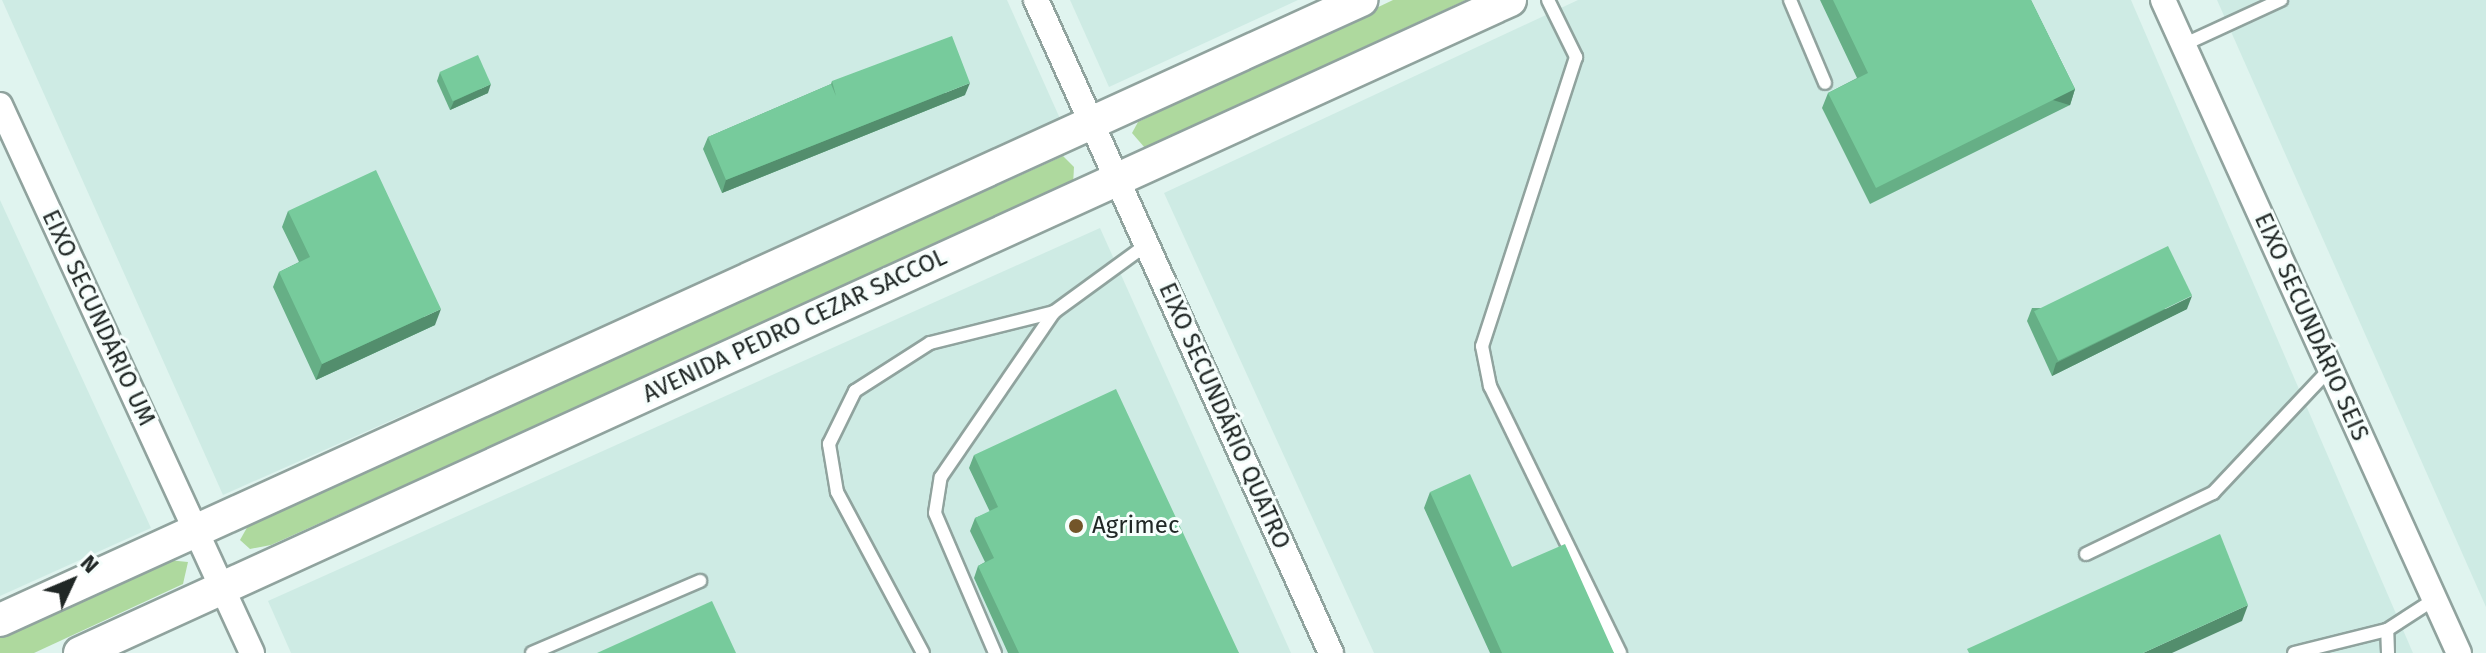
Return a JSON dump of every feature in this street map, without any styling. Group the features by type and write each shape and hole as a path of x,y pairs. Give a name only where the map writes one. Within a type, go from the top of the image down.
{"street":[{"name":"EIXO SECUNDÁRIO QUATRO","path":"1036,0 1331,653"},
{"path":"0,620 1361,0"},
{"name":"AVENIDA PEDRO CEZAR SACCOL","path":"80,653 1510,0"},
{"name":"EIXO SECUNDÁRIO SEIS","path":"2163,0 2459,653"},
{"name":"EIXO SECUNDÁRIO UM","path":"0,105 252,653"}],"lane":[{"path":"1548,0 1576,57 1482,346 1490,386 1620,653"},
{"path":"1790,0 1825,83"},
{"path":"2183,45 2281,0"},
{"path":"995,653 935,513 941,477 1054,312 1146,245"},
{"path":"923,653 837,492 829,444 855,391 930,343 1054,312"},
{"path":"2086,554 2213,493 2330,369"},
{"path":"532,653 700,581"},
{"path":"2294,653 2387,630 2435,599"},
{"path":"2387,630 2388,653"}],"shaded area":[{"path":"2,0 1007,0 1062,123 223,495"},
{"path":"1070,0 1298,0 1109,87"},
{"path":"1578,0 2131,0 2413,653 1374,653 1164,193"},
{"path":"2217,0 2486,0 2486,607"},
{"path":"0,200 151,528 0,596"},
{"path":"1100,228 1291,653 291,653 268,601"}],"green space":[{"path":"1393,0 1466,0 1145,148 1132,133 1138,122"},
{"path":"1063,156 1074,167 1073,185 271,545 250,549 240,540 249,524"},
{"path":"168,560 188,562 183,584 34,653 0,653 0,636"}],"building":[{"path":"1833,0 2031,0 2075,89 1876,188 1828,93 1868,73"},
{"path":"952,36 970,83 726,180 708,137 831,84 836,96 832,81"},
{"path":"478,55 491,84 453,101 440,72"},
{"path":"376,170 441,309 322,364 279,272 310,257 288,211"},
{"path":"2168,246 2192,295 2058,361 2034,311"},
{"name":"Agrimec","path":"1116,389 1239,653 1019,653 978,566 994,558 975,518 998,507 974,455"},
{"path":"1470,474 1512,567 1565,544 1614,653 1502,653 1430,492"},
{"path":"2220,534 2248,605 2143,653 1969,653 1967,649"},
{"path":"712,601 736,653 597,653"}],"place":[{"name":"Agrimec","path":"1076,526"}]}
